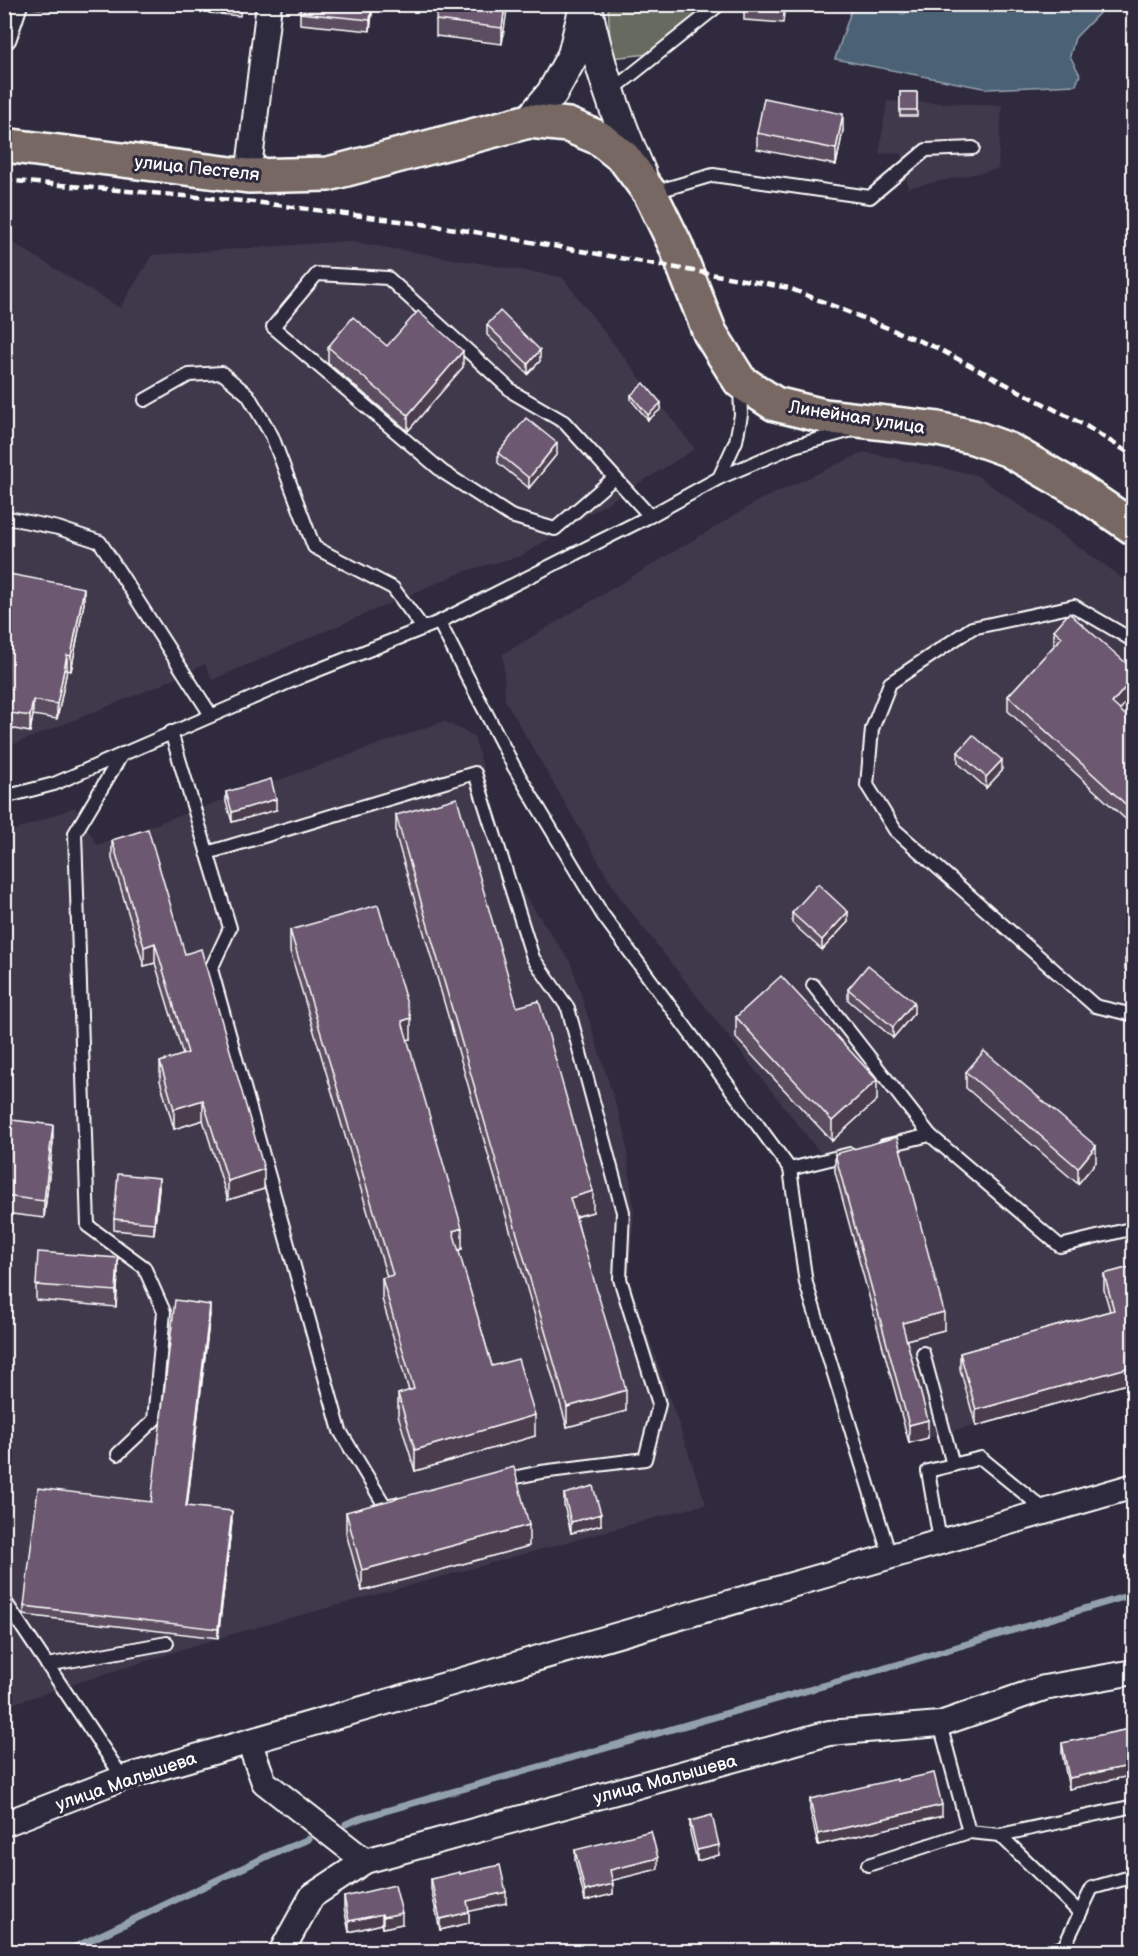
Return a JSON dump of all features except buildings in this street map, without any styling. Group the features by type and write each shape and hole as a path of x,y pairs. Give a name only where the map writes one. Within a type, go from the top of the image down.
{"main road":[{"name":"улица Пестеля","path":"4,145 248,176 328,174 529,121"},
{"name":"Линейная улица","path":"529,121 568,125 598,138 624,158 650,193 675,244 710,333 740,381 775,404 824,416 938,429 973,437 1009,450 1080,491 1134,528"}],"street":[{"path":"4,37 15,4"},
{"path":"248,176 269,4"},
{"path":"586,4 595,48 609,93 625,137 650,193"},
{"path":"529,121 552,93 573,55 586,4"},
{"name":"улица Малышева","path":"4,1824 123,1778 1134,1486"},
{"name":"улица Малышева","path":"281,1952 312,1896 365,1861 829,1733 939,1724 1044,1688 1134,1672"},
{"path":"249,1742 264,1782 365,1861"}],"lane":[{"path":"609,93 720,4"},
{"path":"650,193 712,175 870,197 926,150 973,148"},
{"path":"614,478 555,529 511,516 443,472 273,327 317,274 388,278 514,393 564,422 650,516"},
{"path":"145,400 189,375 222,374 248,395 272,436 314,547 393,588 423,628"},
{"path":"719,478 736,441 741,415 740,381"},
{"path":"4,797 54,783 303,676 439,622 650,516 719,478 794,446 882,422"},
{"path":"4,517 58,528 100,542 212,715"},
{"path":"1134,641 1074,606 972,628 890,683 872,729 867,785 895,830 1095,1006 1134,1015"},
{"path":"439,622 514,767 602,914 790,1169 806,1283 890,1556"},
{"path":"171,732 230,928 211,969 340,1431 385,1506 407,1501"},
{"path":"118,1454 154,1420 164,1312 144,1267 88,1226 75,833 122,754"},
{"path":"207,853 475,773 533,958 568,1008 622,1212 620,1279 659,1404 645,1459 541,1472 485,1484"},
{"path":"813,985 930,1135 1060,1246 1134,1228"},
{"path":"790,1169 930,1135"},
{"path":"923,1353 953,1465"},
{"path":"940,1541 928,1472 981,1458 1046,1511"},
{"path":"4,1600 123,1778"},
{"path":"47,1665 167,1643"},
{"path":"939,1724 969,1832"},
{"path":"868,1864 969,1832 1000,1835 1134,1806"},
{"path":"1000,1835 1080,1913"},
{"path":"1045,1952 1064,1947 1092,1888 1134,1876"}],"shaded area":[{"path":"887,101 1002,105 998,169 908,188 901,153 879,154"},
{"path":"5,238 120,308 152,255 347,241 562,277 695,449 521,556 465,571 212,680 205,664 158,686 5,748"},
{"path":"864,452 976,475 1109,568 1133,588 1133,1382 909,1443 835,1172 620,898 505,700 503,654 760,500"},
{"path":"444,721 474,736 517,884 571,963 625,1133 634,1213 629,1279 706,1504 218,1638 5,1706 5,834 75,807 97,845"}],"green space":[{"path":"608,5 711,5 649,54 611,58"}],"water":[{"path":"853,5 884,5 903,14 920,5 1104,5 1103,9 1075,38 1070,56 1080,75 1076,85 988,89 835,59"}],"waterway":[{"path":"346,1824 1134,1594"},
{"path":"65,1952 272,1854 309,1839"}],"railway":[{"path":"4,180 254,202 415,223 789,288 937,348 1086,426 1134,456"}]}
